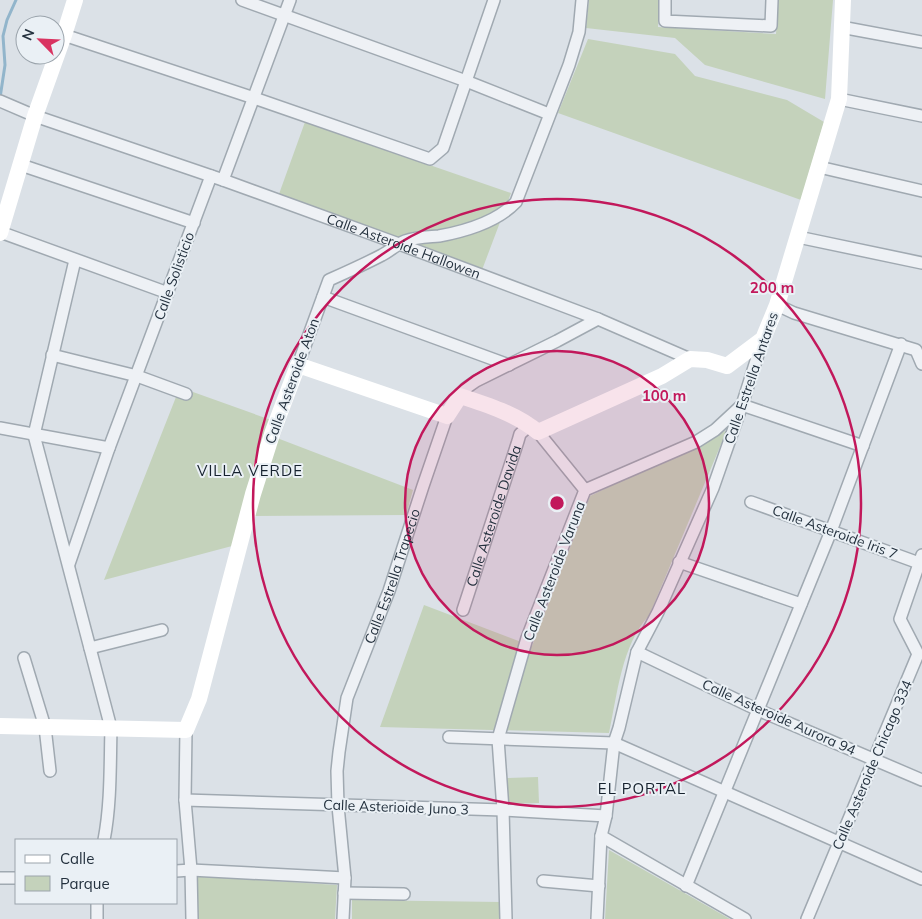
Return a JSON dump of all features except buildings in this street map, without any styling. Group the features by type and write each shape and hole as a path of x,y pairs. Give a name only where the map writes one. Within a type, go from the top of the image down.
{"street":[{"path":"65,33 75,0"},
{"path":"242,0 466,81 549,114"},
{"path":"224,180 290,0"},
{"path":"65,36 254,98 430,159 443,148 494,0"},
{"name":"Calle Asteroide Aton","path":"186,730 199,700 253,494 273,431 330,280 413,238 440,236 469,228 498,217 508,211 516,202 569,65 579,32 582,0"},
{"path":"665,0 665,21 771,26 772,0"},
{"name":"Calle Estrella Antares","path":"597,919 601,836 606,816 614,743 637,652 658,612 713,488 763,339 777,305 839,99 843,0"},
{"path":"841,27 922,42"},
{"path":"53,65 35,116 0,233 168,293"},
{"path":"839,99 922,116"},
{"name":"Calle Asteroide Hallowen","path":"5,103 35,116 224,180 399,244 598,319 690,359 707,360 727,366 763,339"},
{"path":"20,165 194,223"},
{"path":"819,167 922,191"},
{"name":"Calle Solisticio","path":"69,565 109,448 211,176"},
{"path":"798,236 922,263"},
{"path":"75,260 34,435 111,728 104,839"},
{"path":"323,297 509,364"},
{"path":"777,305 794,313 916,350 922,364"},
{"name":"Calle Estrella Trapecio","path":"344,919 344,878 338,806 338,752 347,698 389,591 447,416 466,388 476,381 598,319"},
{"path":"686,886 831,531 901,344"},
{"path":"52,355 137,376 186,394"},
{"path":"534,429 662,376 690,359"},
{"path":"298,365 447,416"},
{"path":"460,396 493,407 534,429 586,490"},
{"path":"742,405 863,446"},
{"name":"Calle Asteroide Varuna","path":"498,739 527,638 586,490 696,442 715,430 742,405"},
{"path":"0,428 109,448"},
{"name":"Calle Asteroide Davida","path":"463,610 520,434 534,429"},
{"name":"Calle Asteroide Iris 7","path":"751,502 831,531 921,559"},
{"name":"Calle Asteroide Chicago 334","path":"807,919 918,654 900,620 921,559"},
{"path":"679,562 802,604"},
{"path":"90,648 162,630"},
{"name":"Calle Asteroide Aurora 94","path":"637,652 758,710 922,780"},
{"path":"24,658 45,727 50,771"},
{"path":"0,726 186,730 185,800 191,870 192,919"},
{"path":"449,737 614,743 922,879"},
{"path":"498,739 503,810 506,919"},
{"name":"Calle Asterioide Juno 3","path":"185,800 503,810 606,816"},
{"path":"601,836 744,919"},
{"path":"178,871 344,878"},
{"path":"0,878 15,878"},
{"path":"543,881 599,886"},
{"path":"344,893 404,894"},
{"path":"96,919 97,904"}],"green space":[{"path":"589,0 659,0 658,27 776,34 778,0 833,0 825,99 705,65 675,38 586,28"},
{"path":"588,39 675,54 695,76 787,100 824,122 801,200 558,113"},
{"path":"305,122 511,193 482,270 279,194"},
{"path":"193,392 271,420 232,546 104,580 176,397"},
{"path":"727,430 649,616 632,640 618,687 609,733 380,727 424,605 532,646 590,496"},
{"path":"277,438 413,490 406,515 254,516"},
{"path":"538,777 539,803 508,804 507,778"},
{"path":"609,850 730,919 605,919"},
{"path":"196,876 337,885 335,919 198,919"},
{"path":"352,900 501,902 500,919 352,919"}],"waterway":[{"path":"0,98 5,65 3,36 7,20 16,0"}],"district":[{"name":"VILLA VERDE","path":"250,471"},
{"name":"EL PORTAL","path":"642,789"}]}
